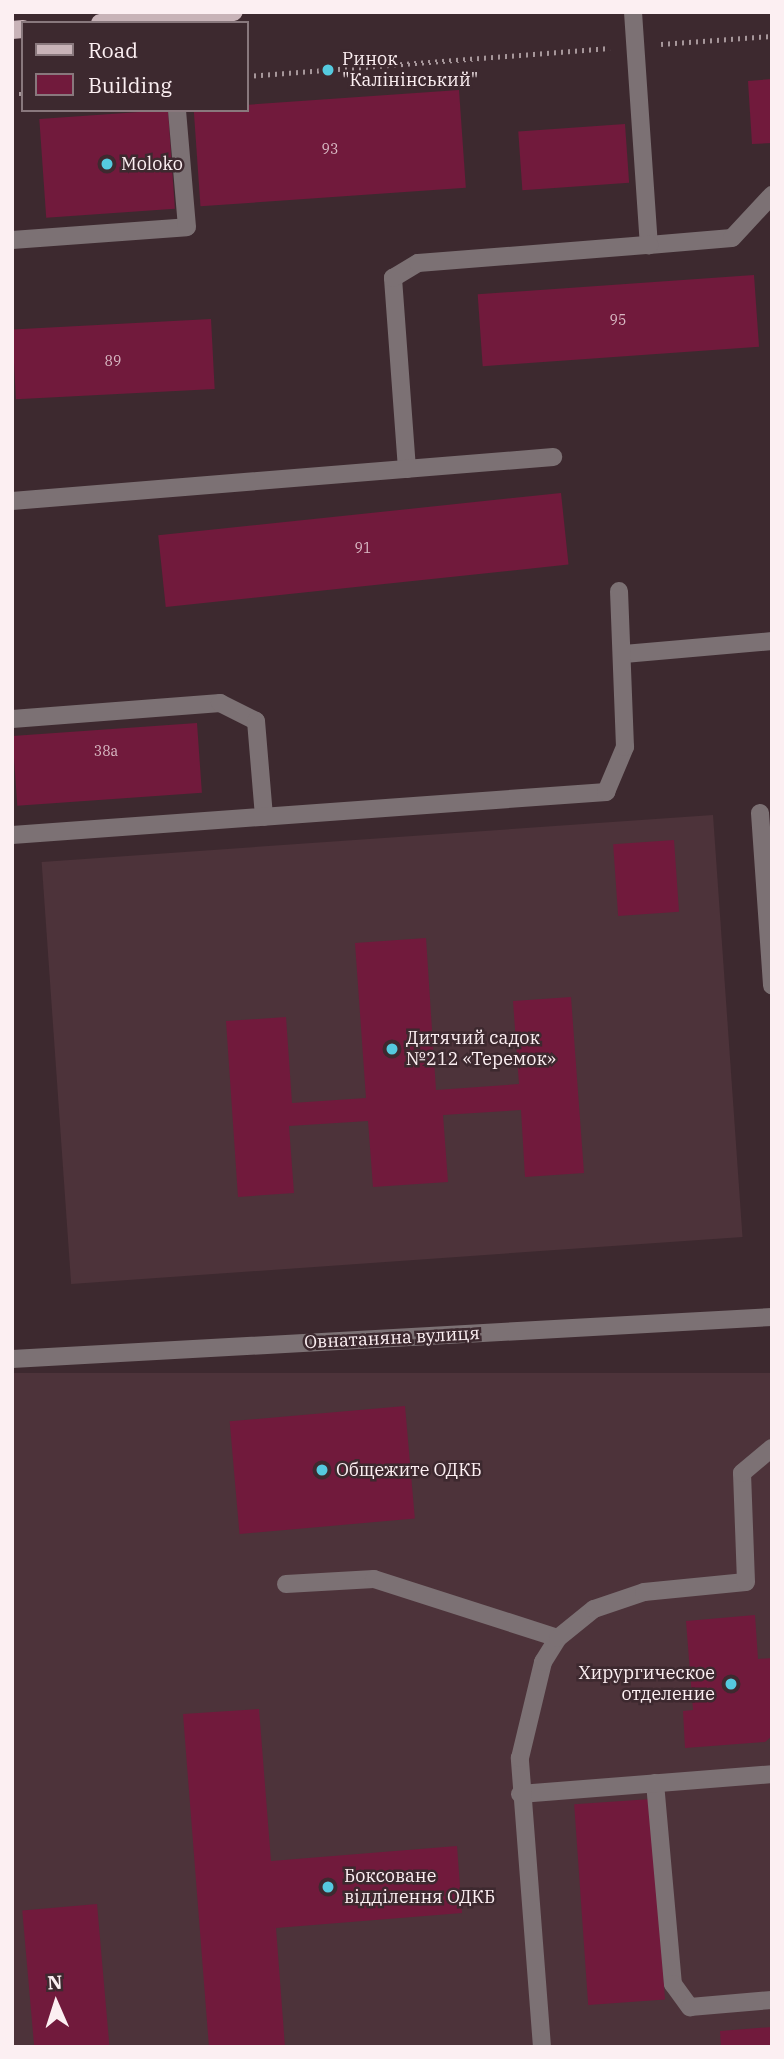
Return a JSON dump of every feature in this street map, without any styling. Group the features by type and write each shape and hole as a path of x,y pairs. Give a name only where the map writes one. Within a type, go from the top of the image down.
{"main road":[{"path":"147,21 234,12"}],"street":[{"path":"633,12 649,245"},
{"path":"12,240 187,227 177,112"},
{"path":"407,469 393,278 418,263 732,238 772,195"},
{"path":"12,501 553,457"},
{"path":"12,835 606,792 625,747 624,654 619,591"},
{"path":"624,654 772,641"},
{"path":"12,719 220,703 256,721 264,817"},
{"path":"760,813 772,986"},
{"name":"Овнатаняна вулиця","path":"12,1359 772,1317"},
{"path":"542,2047 520,1794 528,1709 558,1638 594,1609 644,1592 747,1582 742,1473 772,1448"},
{"path":"286,1584 374,1579 558,1638"},
{"path":"520,1794 772,1774"},
{"path":"655,1783 673,1984 690,2007 772,2000"}],"path":[{"path":"248,76 772,36"}],"shaded area":[{"name":"Дитячий садок №212 «Теремок»","path":"713,815 743,1237 71,1284 42,862"},
{"path":"12,1373 772,1373 772,2047 12,2047"}],"building":[{"path":"772,79 772,143 752,144 748,81"},
{"path":"459,90 466,188 200,206 194,112 248,112 248,105"},
{"name":"Moloko","path":"168,112 175,209 46,218 39,119"},
{"path":"625,124 629,183 522,190 518,131"},
{"path":"754,275 759,347 483,366 478,294"},
{"path":"211,319 215,389 16,399 12,329"},
{"path":"561,493 569,565 166,607 158,535"},
{"path":"197,723 202,793 17,806 12,736"},
{"path":"674,840 679,912 618,916 613,844"},
{"path":"426,938 436,1090 519,1084 513,1001 571,997 584,1173 525,1177 521,1110 443,1115 448,1182 373,1187 368,1121 289,1126 294,1193 238,1197 226,1021 286,1017 292,1103 366,1098 355,943"},
{"name":"Общежите ОДКБ","path":"405,1406 415,1519 240,1534 230,1421"},
{"name":"Хирургическое отделение","path":"755,1615 758,1659 772,1658 772,1736 765,1742 685,1748 683,1711 693,1710 686,1621"},
{"name":"Боксоване відділення ОДКБ","path":"259,1709 271,1861 457,1846 462,1913 276,1928 285,2047 209,2047 183,1714"},
{"path":"651,1799 665,2000 588,2005 574,1804"},
{"path":"97,1904 110,2047 34,2047 22,1911"},
{"path":"772,2027 772,2047 721,2047 720,2031"}],"place":[{"name":"Ринок \"Калінінський\"","path":"328,70"},
{"name":"Moloko","path":"107,164"},
{"name":"Дитячий садок №212 «Теремок»","path":"392,1049"},
{"name":"Общежите ОДКБ","path":"322,1470"},
{"name":"Хирургическое отделение","path":"731,1684"},
{"name":"Боксоване відділення ОДКБ","path":"328,1887"}]}
